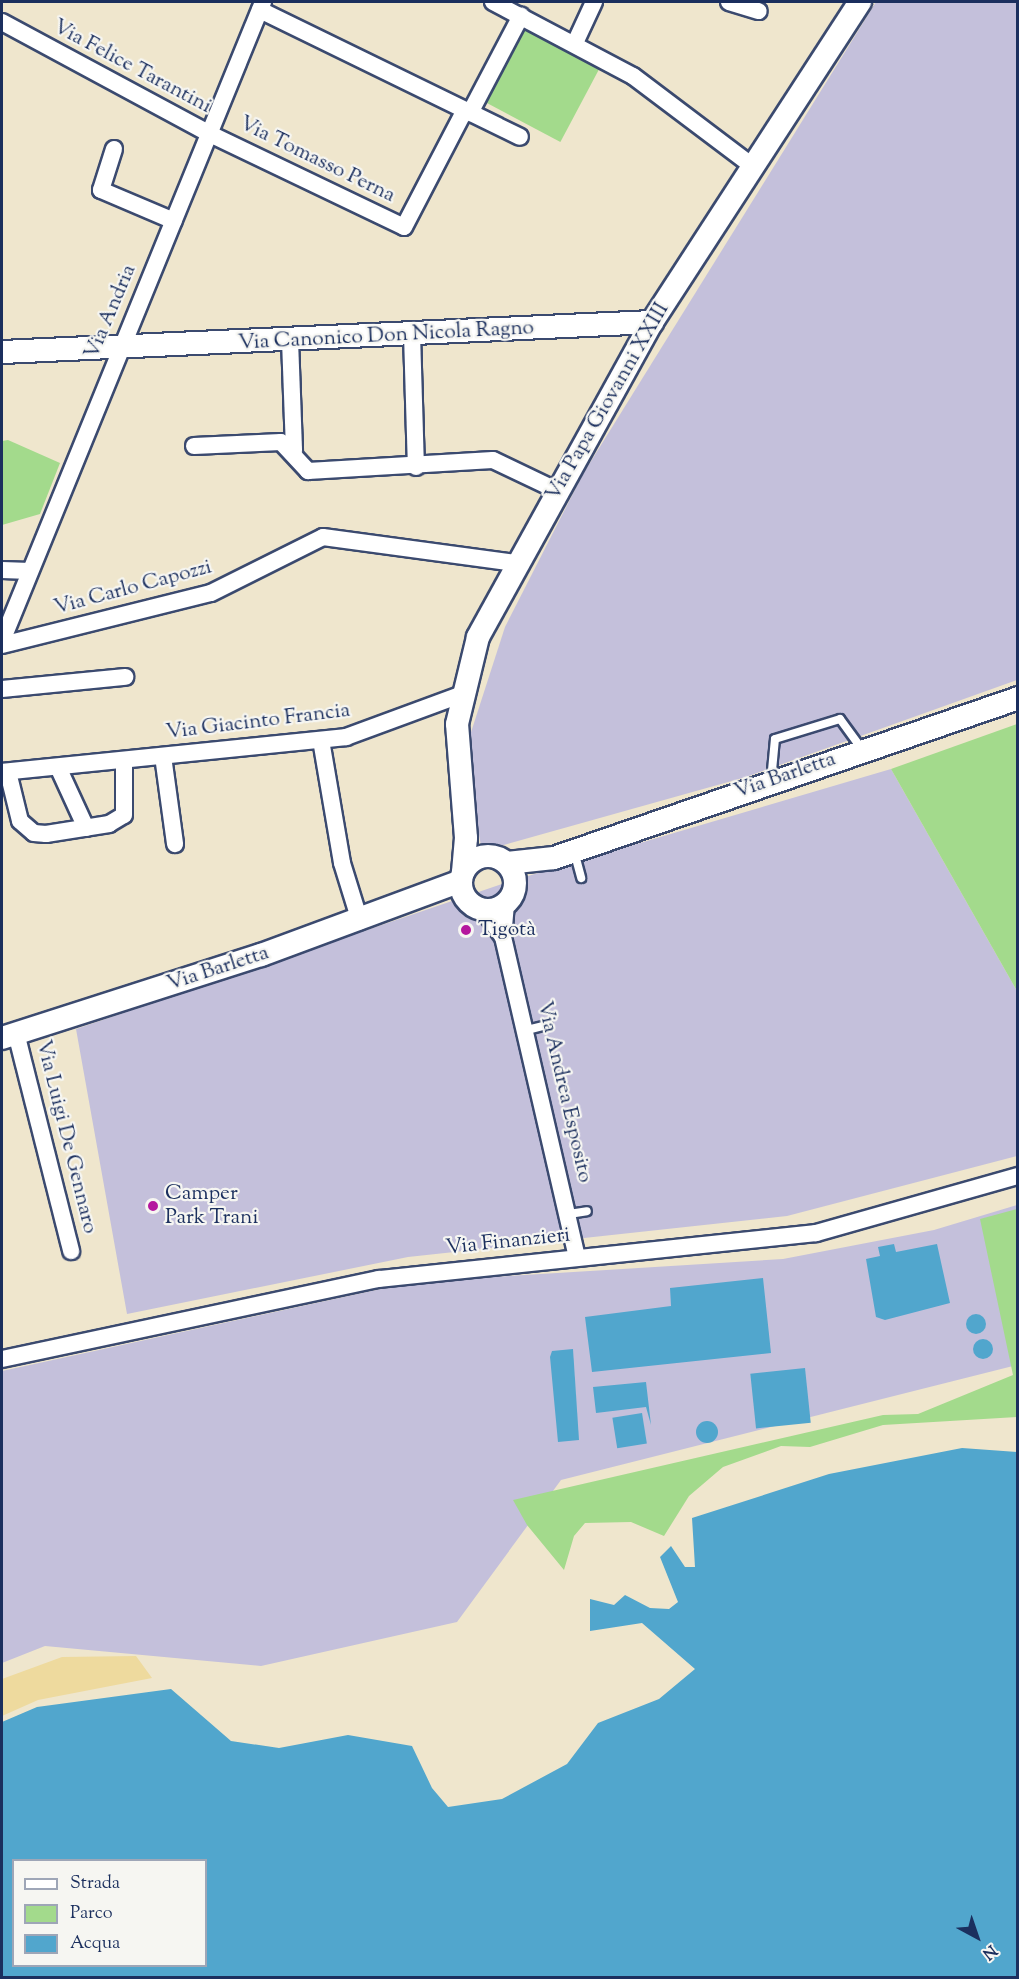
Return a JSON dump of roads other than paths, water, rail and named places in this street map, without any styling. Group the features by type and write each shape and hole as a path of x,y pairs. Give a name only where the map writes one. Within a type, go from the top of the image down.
{"main road":[{"name":"Via Papa Giovanni XXIII","path":"463,884 466,838 455,748 463,694 478,637 514,563 652,322 751,165 860,2"},
{"name":"Via Canonico Don Nicola Ragno","path":"2,352 120,349 652,322"},
{"name":"Via Barletta","path":"506,904 512,873 862,749 1017,698"},
{"path":"466,838 483,857 512,873"},
{"path":"463,884 483,857"},
{"name":"Via Barletta","path":"9,1036 360,921 463,884 484,910"},
{"path":"484,910 506,904"}],"street":[{"path":"493,2 575,43 633,76 751,165"},
{"path":"575,43 594,2"},
{"path":"729,2 759,11"},
{"path":"262,6 520,137"},
{"name":"Via Andria","path":"2,643 120,349 262,6"},
{"path":"468,112 521,16"},
{"name":"Via Felice Tarantini","path":"2,22 210,134"},
{"name":"Via Tomasso Perna","path":"210,134 404,227 468,112"},
{"path":"114,149 101,190 174,221"},
{"path":"412,334 416,467"},
{"path":"290,340 294,451"},
{"path":"194,446 281,442 294,451 308,471 416,467 493,460 556,490"},
{"name":"Via Carlo Capozzi","path":"2,643 211,593 323,537 514,563"},
{"path":"2,570 30,571"},
{"path":"2,689 125,677"},
{"name":"Via Giacinto Francia","path":"124,760 124,815 86,828 40,835 27,829 14,806 5,772 321,740 357,734 463,694"},
{"path":"321,740 342,863 360,921"},
{"path":"163,756 176,844"},
{"path":"58,767 86,828"},
{"name":"Via Andrea Esposito","path":"506,904 503,937 527,1030 577,1258"},
{"name":"Via Andrea Esposito","path":"484,910 503,937"},
{"name":"Via Luigi De Gennaro","path":"9,1036 71,1251"},
{"name":"Via Finanzieri","path":"2,1358 379,1279 816,1233 1017,1176"}],"lane":[{"path":"771,781 775,739 840,719 862,749"},
{"path":"564,854 581,878"},
{"path":"527,1030 548,1025"},
{"path":"569,1214 587,1211"}],"water":[{"path":"894,1244 896,1252 937,1244 950,1303 885,1320 876,1317 866,1259 880,1256 878,1247"},
{"path":"763,1278 771,1353 592,1372 585,1317 671,1306 670,1288"},
{"path":"976,1314 983,1317 986,1324 983,1331 976,1334 969,1331 966,1324 969,1317"},
{"path":"983,1339 990,1342 993,1349 990,1356 983,1359 976,1356 973,1349 976,1342"},
{"path":"573,1349 579,1440 558,1442 550,1357 552,1351"},
{"path":"805,1368 811,1423 756,1428 750,1374"},
{"path":"646,1382 651,1425 646,1407 596,1413 593,1387"},
{"path":"642,1413 647,1444 617,1448 612,1418"},
{"path":"707,1421 715,1424 718,1432 715,1440 707,1443 699,1440 696,1432 699,1424"},
{"path":"962,1448 1017,1452 1017,1977 2,1977 2,1722 37,1707 171,1689 231,1741 279,1748 348,1735 412,1746 432,1788 448,1807 502,1799 567,1764 598,1723 659,1699 695,1669 642,1623 590,1631 590,1599 614,1605 625,1595 650,1608 669,1609 678,1602 660,1557 671,1546 685,1567 695,1567 692,1518 829,1474"}],"place":[{"name":"Tigotà","path":"466,930"},
{"name":"Camper Park Trani","path":"153,1206"}]}
